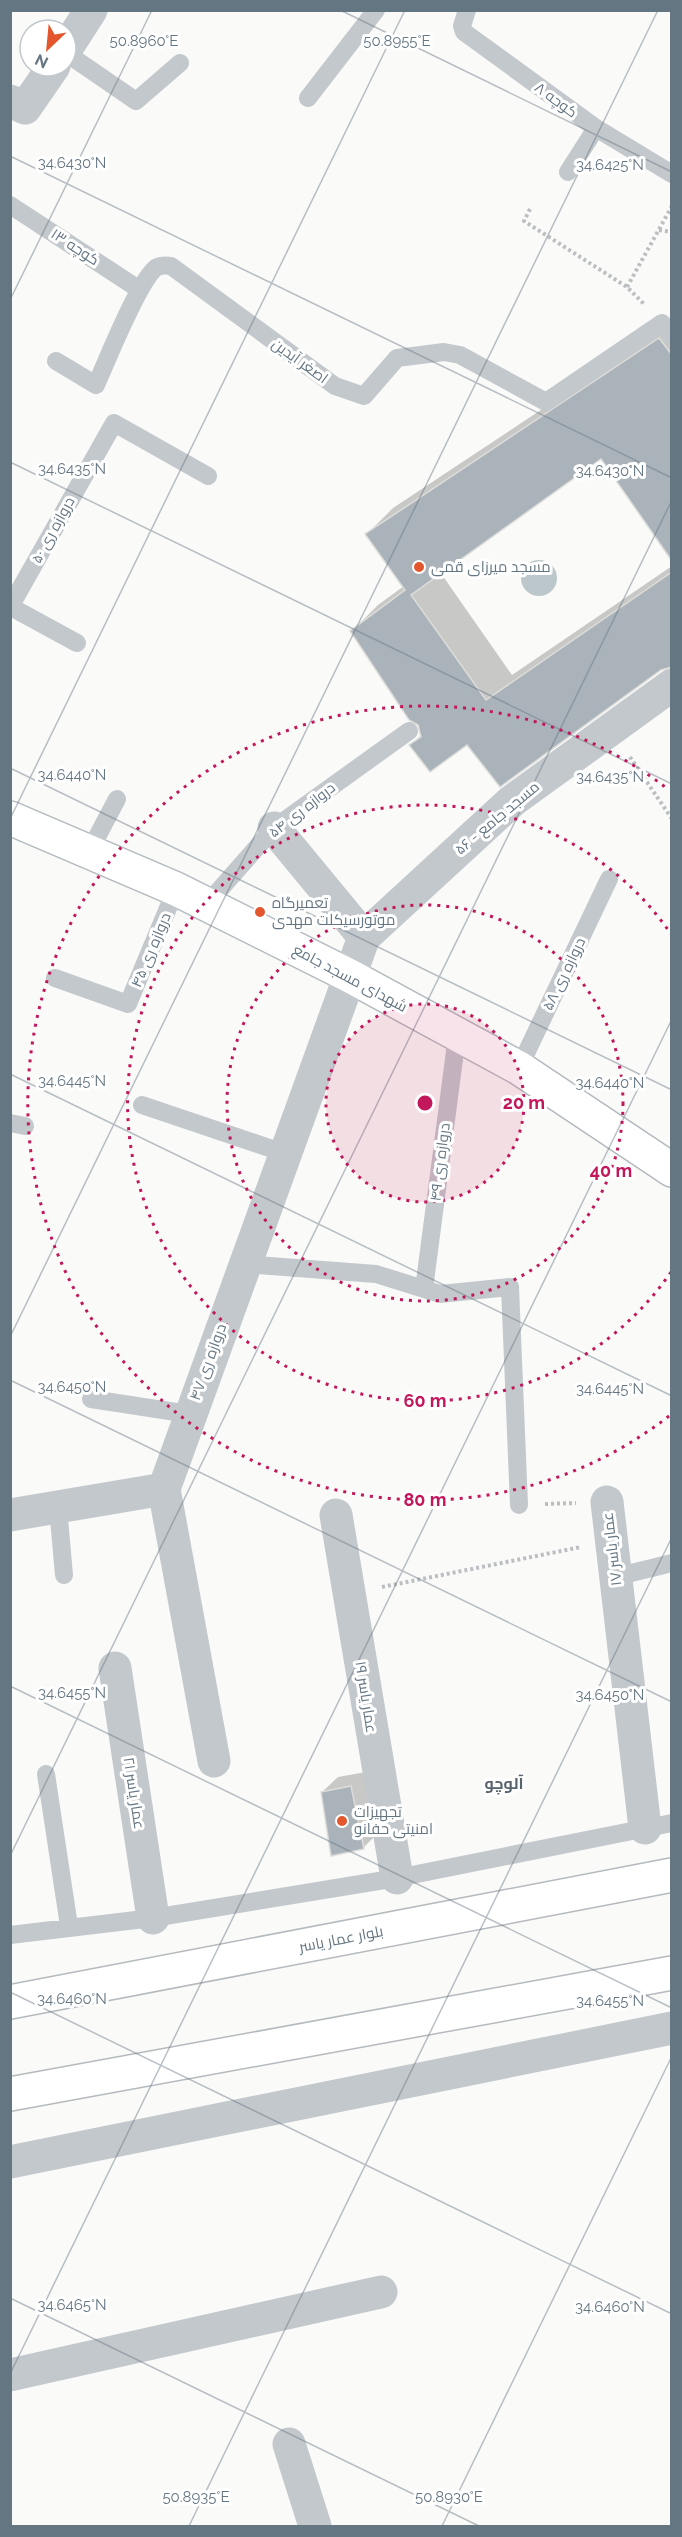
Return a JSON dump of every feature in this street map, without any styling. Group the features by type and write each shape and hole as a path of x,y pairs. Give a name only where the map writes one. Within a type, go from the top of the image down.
{"main road":[{"name":"شهدای مسجد جامع","path":"10,818 176,889 350,976 519,1068 672,1170"},
{"name":"بلوار عمار یاسر","path":"10,2002 672,1875"},
{"path":"10,2094 672,1973"}],"street":[{"path":"78,31 91,10"},
{"path":"10,101 25,108 46,78"},
{"name":"۵۶ - مسجد جامع","path":"350,976 364,937 512,801 672,685"},
{"path":"274,828 364,937"},
{"name":"دروازه ری ۴۷","path":"214,1761 165,1489 189,1414 350,976"},
{"path":"10,1515 165,1489"},
{"name":"عمار یاسر ۱۷","path":"607,1502 615,1577 658,1825"},
{"name":"عمار یاسر ۱۹","path":"336,1515 396,1878"},
{"name":"عمار یاسر ۲۱","path":"115,1668 153,1918"},
{"path":"10,2162 672,2028"},
{"path":"10,2375 381,2292"},
{"path":"289,2444 315,2526"}],"lane":[{"path":"308,98 376,10"},
{"name":"کوچه ۸","path":"467,10 462,26 464,32 596,128 672,174"},
{"path":"78,60 136,101 180,63"},
{"path":"568,172 596,128"},
{"name":"کوچه ۱۳","path":"10,205 140,290"},
{"name":"اصغر آیدین","path":"56,361 96,384 140,290 156,268 171,266 335,386 364,396 397,358 444,352 460,355 546,402 667,330"},
{"name":"دروازه ری ۵۰","path":"11,607 114,423 208,476"},
{"path":"11,607 77,643"},
{"name":"دروازه ری ۵۴","path":"207,904 274,828 409,731"},
{"path":"89,852 117,799"},
{"name":"دروازه ری ۵۸","path":"519,1068 609,879"},
{"name":"دروازه ری ۴۵","path":"55,978 128,1004 176,889"},
{"name":"دروازه ری ۴۹","path":"424,1289 457,1036"},
{"path":"142,1105 286,1154"},
{"path":"244,1264 376,1274 440,1294 510,1287 519,1505"},
{"path":"91,1399 189,1414"},
{"path":"58,1508 64,1575"},
{"path":"615,1577 672,1563"},
{"path":"46,1774 69,1926"},
{"path":"10,1935 69,1926 153,1918 396,1878 658,1825"}],"path":[{"path":"627,287 672,206"},
{"path":"530,209 524,221 627,287 667,330"},
{"path":"659,230 672,232"},
{"path":"612,729 672,819"},
{"name":"عمار یاسر ۱۷","path":"519,1505 607,1502"},
{"path":"349,1594 611,1541"}],"shaded area":[{"path":"539,560 552,565 557,578 552,591 539,596 526,591 521,578 526,565"}],"building":[{"name":"مسجد میرزای قمی","path":"659,338 672,355 672,561 601,459 411,595 486,700 672,572 672,667 661,670 500,787 467,745 430,772 409,745 421,737 418,725 409,720 350,631 405,590 365,534"},
{"name":"تجهیزات امنیتی حفانو","path":"351,1786 364,1849 331,1856 321,1792"}],"place":[{"name":"مسجد میرزای قمی","path":"419,567"},
{"name":"تعمیرگاه موتورسیکلت مهدی","path":"260,912"},
{"name":"تجهیزات امنیتی حفانو","path":"342,1821"}],"district":[{"name":"آلوچو","path":"504,1783"}]}
